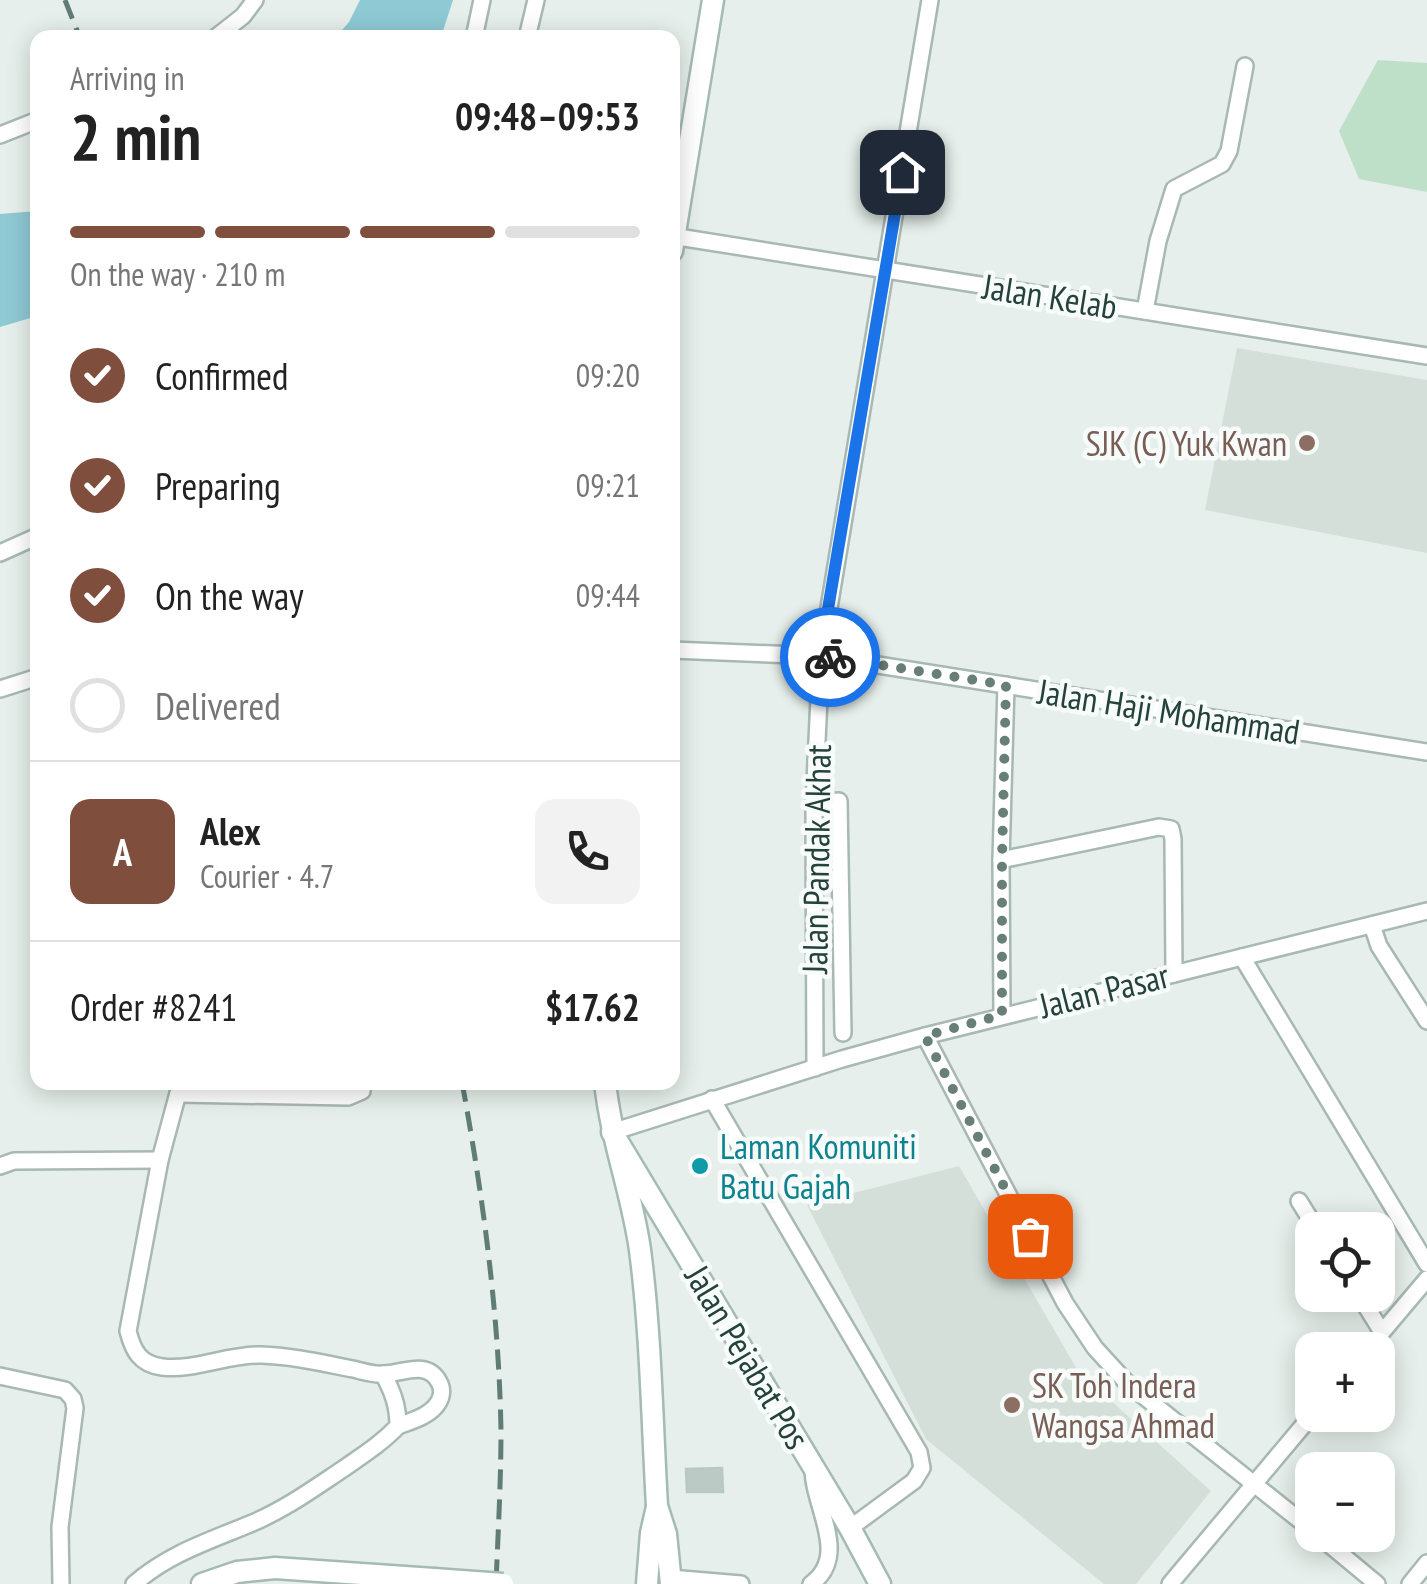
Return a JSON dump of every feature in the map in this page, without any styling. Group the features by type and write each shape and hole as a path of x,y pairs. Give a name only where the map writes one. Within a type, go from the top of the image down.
{"main road":[{"path":"680,199 713,0"},
{"path":"607,1090 612,1132 640,1246 657,1506 666,1534 670,1582"},
{"name":"Jalan Pejabat Pos","path":"612,1132 880,1584"},
{"path":"640,1246 673,1232"},
{"path":"647,1584 657,1506"},
{"path":"202,1584 237,1572 275,1568 503,1584"}],"street":[{"path":"225,30 256,0"},
{"path":"475,30 482,0"},
{"path":"529,30 536,0"},
{"name":"Jalan Pandak Akhat","path":"816,1068 814,804 820,656 930,0"},
{"path":"1146,310 1158,241 1174,188 1222,164 1229,151 1245,66"},
{"path":"0,135 30,123"},
{"name":"Jalan Kelab","path":"680,242 885,270 1427,356"},
{"path":"0,553 30,540"},
{"name":"Jalan Haji Mohammad","path":"680,650 820,656 1427,752"},
{"path":"0,688 30,679"},
{"path":"1002,1015 1006,685"},
{"path":"814,804 839,801 843,1033"},
{"path":"1002,860 1159,827 1170,829 1174,974"},
{"name":"Jalan Pasar","path":"612,1132 1002,1015 1427,911"},
{"path":"1372,925 1379,946 1427,1020"},
{"path":"1242,957 1427,1264"},
{"path":"815,1002 842,1002"},
{"path":"925,1036 1065,1303 1095,1348 1127,1383 1295,1516"},
{"path":"134,1584 190,1547 294,1502 385,1440 398,1426 432,1410 442,1390 437,1377 424,1369 384,1374 256,1354 186,1367 159,1366 140,1360 128,1331 160,1160 179,1090"},
{"path":"214,1090 348,1098 357,1090"},
{"path":"712,1099 919,1452 922,1468 914,1481 850,1528"},
{"path":"0,1166 14,1161 160,1160"},
{"path":"1298,1201 1305,1212"},
{"path":"1370,1312 1382,1332 1427,1279"},
{"path":"384,1374 394,1394 398,1426"},
{"path":"0,1376 64,1390 74,1399 60,1527 61,1584"},
{"path":"1170,1584 1298,1432"},
{"path":"811,1584 826,1570 830,1554 829,1536 812,1481 813,1467"},
{"path":"1338,1552 1378,1584"},
{"path":"1410,1584 1427,1564"},
{"path":"670,1582 741,1584"}],"shaded area":[{"name":"SJK (C) Yuk Kwan","path":"1237,348 1427,380 1427,553 1205,510"},
{"name":"SK Toh Indera Wangsa Ahmad","path":"959,1166 1078,1371 1211,1491 1136,1584 1104,1584 926,1439 807,1205"}],"green space":[{"path":"1378,60 1427,63 1427,192 1359,179 1339,131"}],"water":[{"path":"360,0 453,0 443,30 342,30"},
{"path":"30,212 30,318 0,327 0,214"}],"building":[{"path":"722,1468 723,1492 687,1492 686,1469"}],"railway":[{"path":"65,0 77,30"},
{"path":"463,1090 483,1212 497,1343 501,1431 496,1584"}],"way so far":[{"path":"830,657 1006,685 1002,1015 925,1036 1030,1236"}],"place":[{"name":"SJK (C) Yuk Kwan","path":"1307,443"},
{"name":"Laman Komuniti Batu Gajah","path":"700,1166"},
{"name":"SK Toh Indera Wangsa Ahmad","path":"1012,1405"}],"route":[{"path":"830,657 820,656 902,172"}]}
